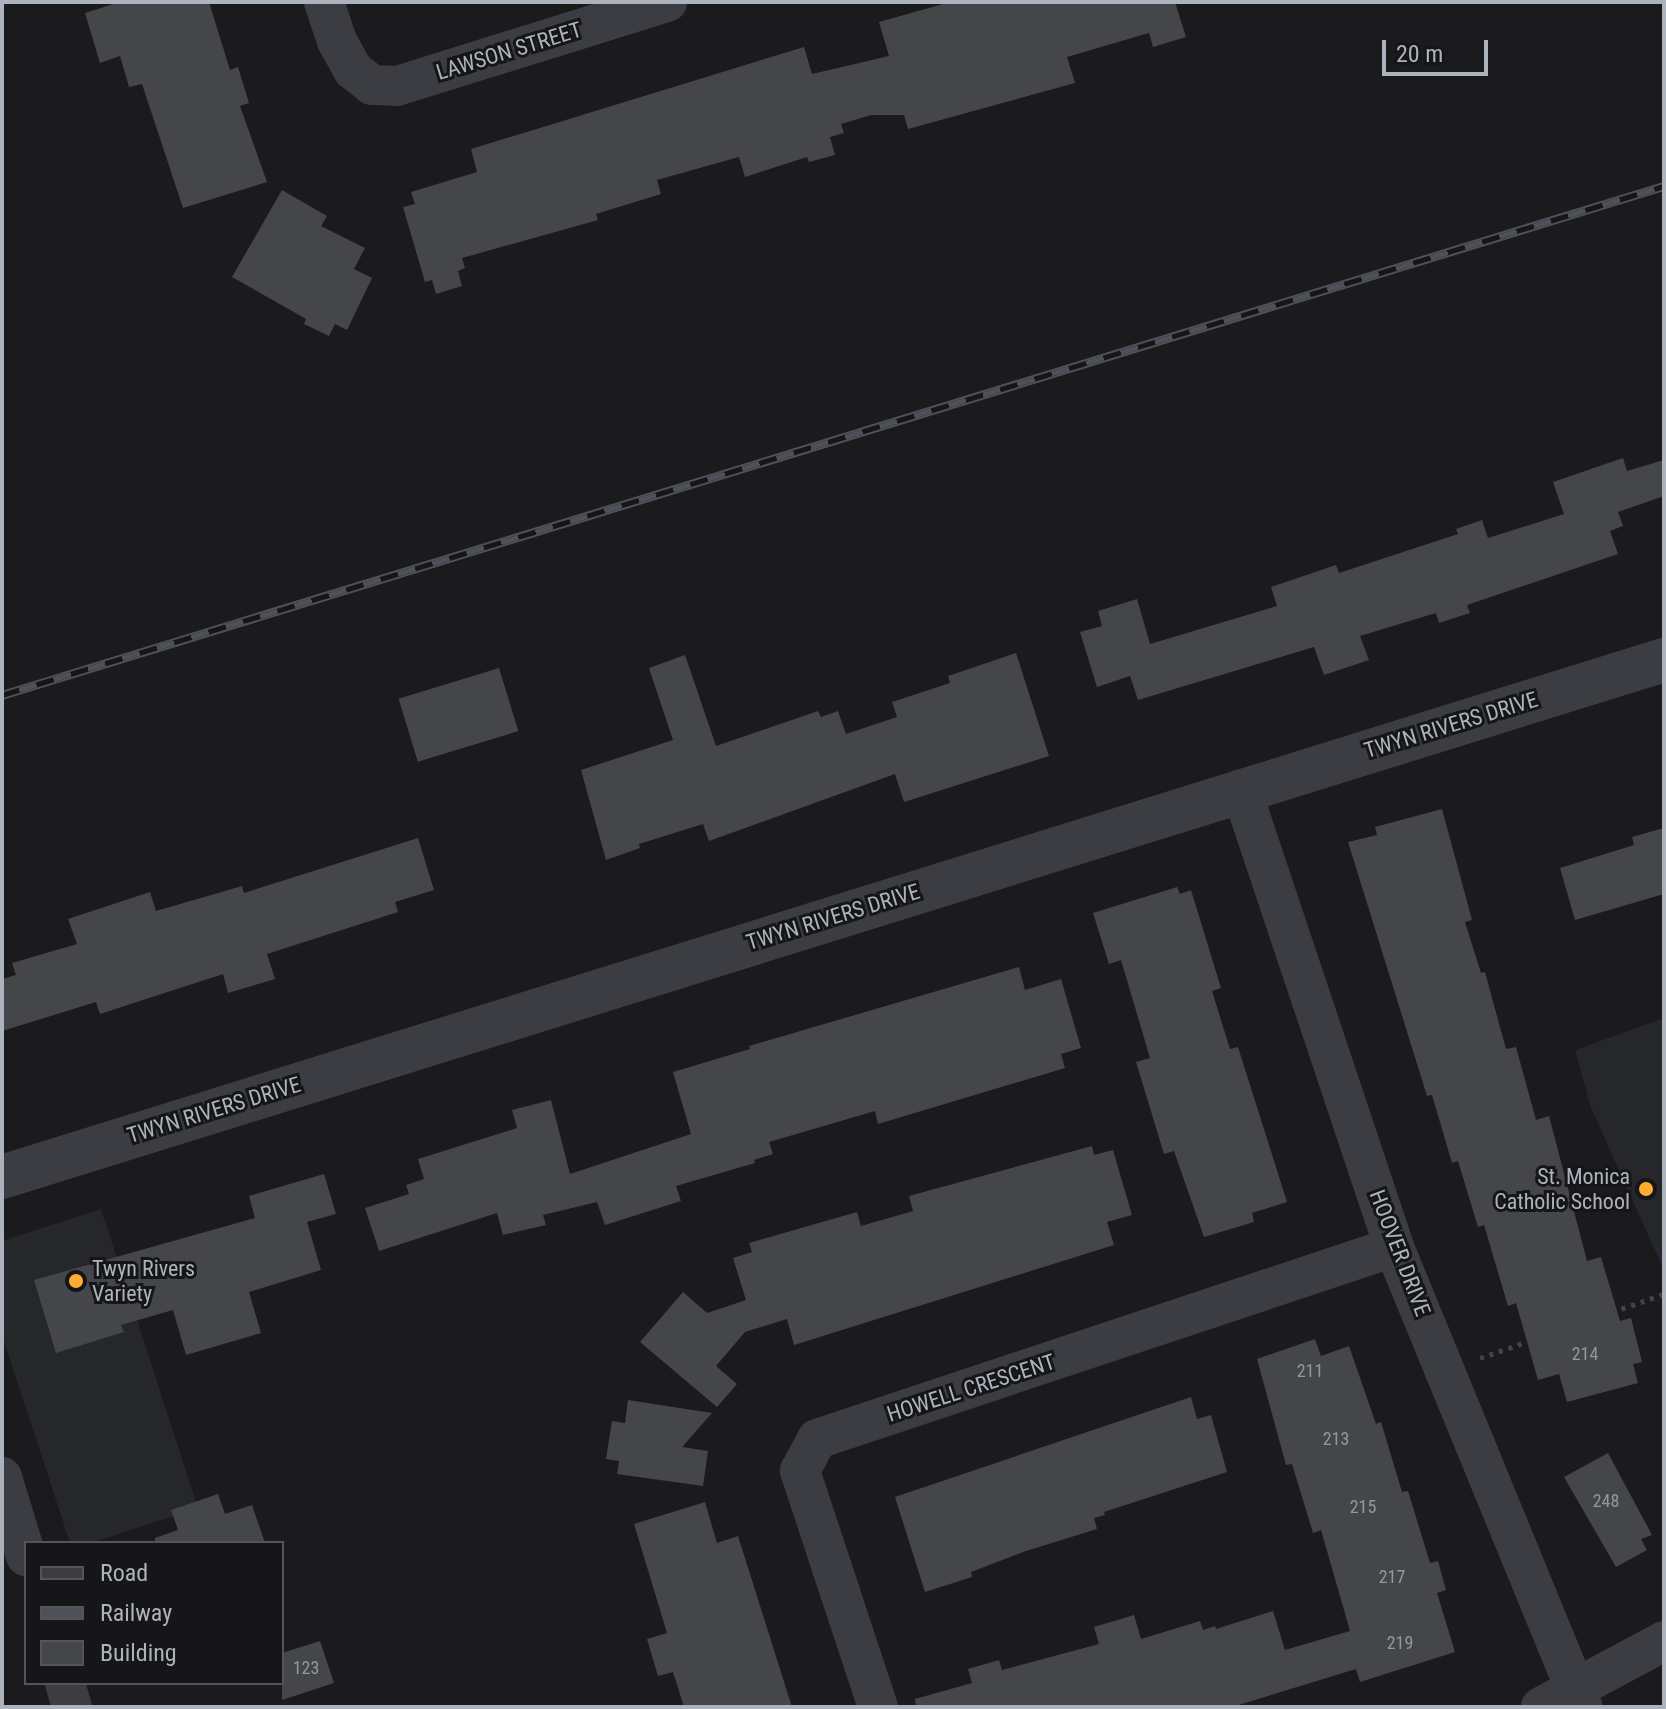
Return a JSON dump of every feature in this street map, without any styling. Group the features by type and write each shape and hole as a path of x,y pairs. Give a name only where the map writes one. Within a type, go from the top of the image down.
{"street":[{"name":"LAWSON STREET","path":"324,2 337,41 353,70 372,85 397,86 667,2"},
{"name":"TWYN RIVERS DRIVE","path":"2,1177 1241,789 1664,660"},
{"name":"HOOVER DRIVE","path":"1241,789 1267,857 1394,1247 1580,1698"},
{"name":"HOWELL CRESCENT","path":"878,1707 800,1471 817,1439 1394,1247"},
{"path":"2,1477 24,1549"},
{"path":"1541,1707 1580,1698 1664,1641"},
{"path":"66,1685 72,1707"}],"path":[{"path":"1446,1369 1664,1294"}],"shaded area":[{"name":"St. Monica Catholic School","path":"1664,1018 1664,1270 1591,1108 1575,1050"},
{"path":"101,1209 198,1508 97,1541 69,1541 2,1335 2,1241"}],"building":[{"path":"120,2 209,2 230,70 238,67 249,103 240,106 267,182 183,208 142,84 129,87 120,56 100,63 85,13"},
{"path":"950,2 1175,2 1186,37 1153,47 1149,33 1067,57 1075,83 908,129 904,115 871,115 841,124 844,133 830,137 835,155 809,162 807,157 745,177 739,157 657,180 661,194 596,214 598,220 462,258 465,268 458,271 462,286 436,294 432,280 425,282 403,207 415,204 411,192 477,172 471,149 804,47 812,74 889,56 879,22"},
{"path":"282,190 327,216 321,226 365,248 354,269 372,278 347,330 335,324 329,336 304,324 306,319 232,277"},
{"path":"1623,458 1627,471 1664,460 1664,496 1618,512 1623,526 1610,531 1618,554 1467,605 1470,613 1439,623 1436,613 1360,636 1369,660 1324,675 1314,647 1138,700 1130,676 1097,687 1080,632 1102,626 1098,611 1137,599 1150,644 1277,606 1271,587 1336,565 1339,573 1458,534 1456,529 1482,520 1488,538 1564,514 1553,482"},
{"path":"1016,653 1049,756 904,802 895,774 709,841 703,824 639,844 640,848 606,860 581,770 673,740 649,668 685,655 716,746 818,711 821,717 838,711 846,734 897,717 892,702 950,683 948,676"},
{"path":"499,668 518,731 418,762 399,699"},
{"path":"1442,809 1472,920 1465,922 1481,973 1485,972 1506,1049 1516,1047 1536,1120 1549,1116 1587,1261 1601,1257 1620,1321 1631,1318 1642,1362 1633,1364 1638,1383 1567,1402 1559,1374 1538,1380 1516,1303 1508,1306 1484,1225 1478,1227 1458,1161 1452,1163 1432,1095 1427,1096 1348,842 1377,835 1375,827"},
{"path":"1664,828 1664,894 1575,920 1560,868 1634,845 1632,837"},
{"path":"418,838 434,890 395,902 398,912 267,954 275,979 228,993 223,974 100,1014 96,1002 2,1031 2,979 16,975 12,963 77,944 68,919 150,892 156,911 242,886 244,893"},
{"path":"1177,887 1180,894 1191,890 1221,988 1212,991 1230,1049 1238,1047 1287,1202 1252,1213 1254,1222 1204,1237 1174,1151 1164,1154 1136,1062 1150,1058 1121,960 1109,964 1093,913"},
{"path":"1019,967 1025,990 1061,979 1081,1048 1061,1054 1065,1068 878,1124 875,1111 769,1142 773,1154 754,1160 755,1163 676,1186 681,1201 605,1225 597,1202 543,1215 546,1225 503,1235 497,1213 379,1251 365,1208 409,1194 406,1185 424,1179 418,1159 517,1128 512,1110 551,1100 570,1174 691,1134 673,1072 750,1049 749,1046"},
{"path":"1092,1146 1094,1155 1113,1150 1132,1215 1107,1222 1114,1245 794,1345 787,1319 745,1332 716,1366 737,1384 717,1407 640,1342 683,1292 707,1313 746,1300 733,1258 752,1252 749,1243 857,1212 861,1226 913,1211 909,1196"},
{"path":"324,1174 336,1214 307,1222 321,1270 249,1292 261,1333 186,1355 173,1310 121,1325 124,1332 56,1353 34,1280 255,1218 249,1196"},
{"path":"1315,1339 1321,1356 1349,1346 1376,1424 1381,1422 1402,1492 1408,1491 1430,1563 1438,1561 1446,1590 1437,1593 1455,1652 1360,1682 1356,1669 1232,1707 916,1707 915,1699 972,1683 968,1669 999,1660 1002,1670 1099,1644 1094,1627 1134,1615 1141,1639 1200,1621 1203,1630 1215,1626 1216,1629 1273,1611 1285,1650 1350,1631 1321,1530 1313,1533 1292,1464 1286,1465 1257,1359"},
{"path":"1191,1397 1197,1419 1211,1415 1227,1472 1104,1512 1105,1515 1094,1518 1097,1529 1026,1551 971,1572 972,1577 925,1592 895,1497"},
{"path":"628,1400 712,1413 682,1447 708,1451 703,1486 617,1474 619,1461 606,1459 612,1421 625,1423"},
{"path":"1608,1453 1652,1535 1641,1539 1647,1550 1616,1567 1564,1477"},
{"path":"218,1494 225,1514 252,1505 264,1541 155,1541 155,1538 178,1530 171,1510"},
{"path":"705,1502 717,1543 738,1536 792,1707 684,1707 673,1672 658,1676 647,1639 667,1633 634,1524"},
{"path":"320,1641 334,1683 282,1700 284,1652"}],"railway":[{"path":"2,695 1664,186"}],"place":[{"name":"St. Monica Catholic School","path":"1646,1189"},
{"name":"Twyn Rivers Variety","path":"76,1281"}]}
